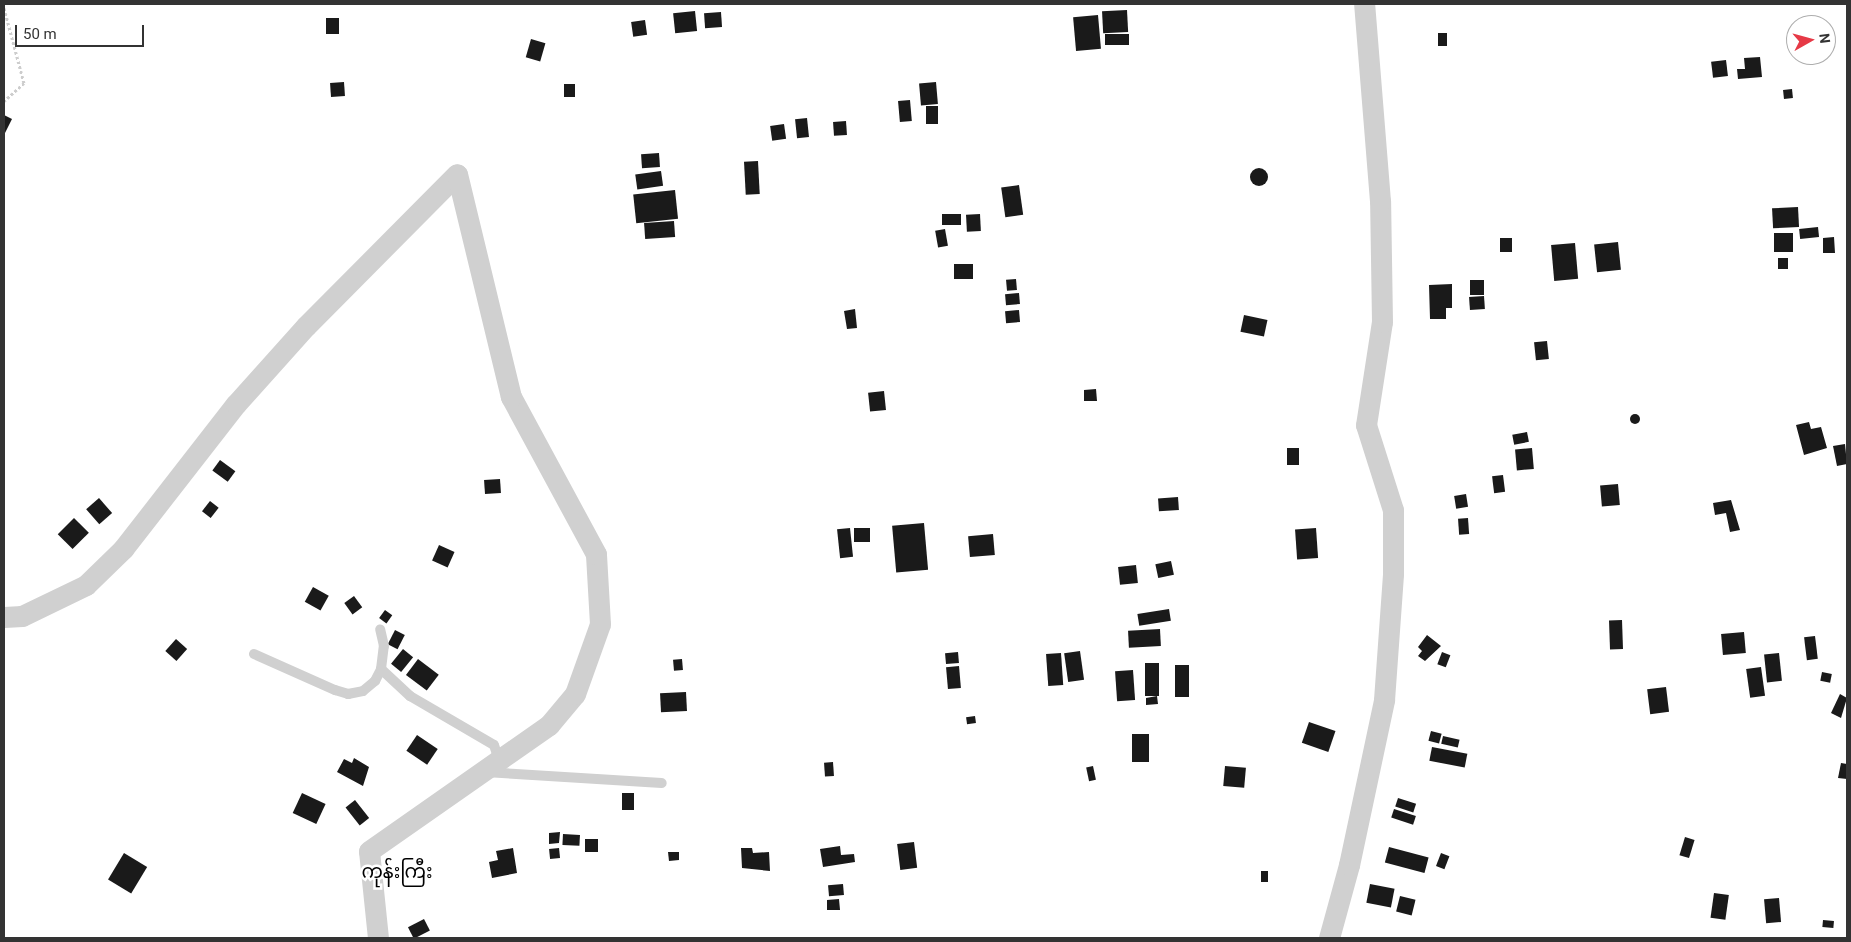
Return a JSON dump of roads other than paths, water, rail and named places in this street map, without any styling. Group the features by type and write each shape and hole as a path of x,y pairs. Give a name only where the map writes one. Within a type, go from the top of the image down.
{"street":[{"path":"1329,938 1349,865 1384,700 1393,573 1393,510 1366,425 1382,322 1380,201 1364,4"},
{"path":"4,617 22,616 86,585 123,549 243,397 306,326 457,174 511,397 596,554 600,624 575,694 549,726 369,851 378,938"}],"lane":[{"path":"254,654 348,694 363,691 382,669 384,646 380,629"},
{"path":"382,669 410,696 494,745 499,760"},
{"path":"481,772 662,783"}],"district":[{"name":"ကုန်းကြီး","path":"397,872"}]}
